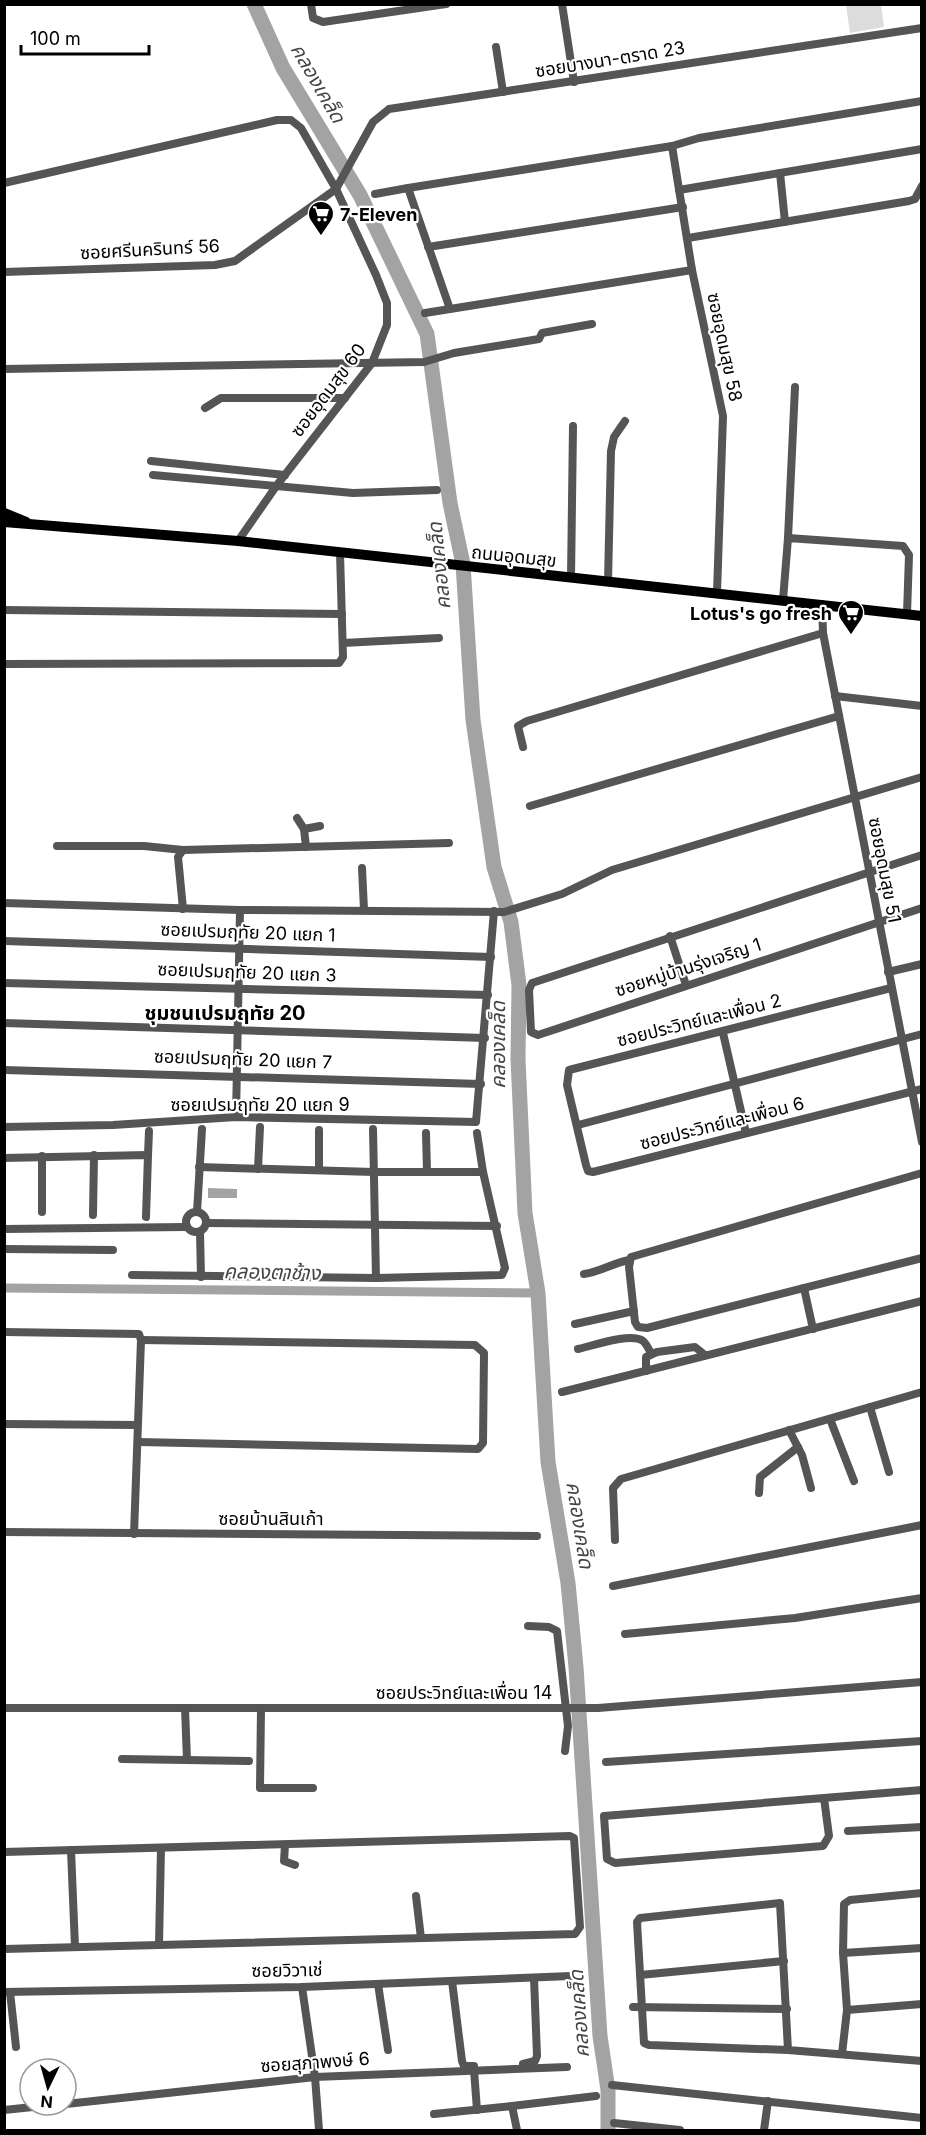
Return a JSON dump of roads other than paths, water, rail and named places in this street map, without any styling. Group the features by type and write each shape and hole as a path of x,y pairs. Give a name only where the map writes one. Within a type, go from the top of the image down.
{"main road":[{"name":"ถนนอุดมสุข","path":"4,513 32,525"},
{"name":"ถนนอุดมสุข","path":"4,522 238,541 439,565 921,616"},
{"name":"ถนนอุดมสุข","path":"4,529 32,525"}],"street":[{"path":"311,4 313,18 318,22 446,4"},
{"path":"562,4 574,81"},
{"name":"ซอยบางนา-ตราด 23","path":"342,181 373,122 389,109 921,28"},
{"path":"496,47 503,92"},
{"path":"375,194 672,146 710,136 921,101"},
{"name":"ซอยอุดมสุข 60","path":"4,183 277,120 291,120 301,128 336,189 387,303 387,324 382,343 372,363 275,488 238,541"},
{"name":"ซอยอุดมสุข 58","path":"672,146 692,270 723,416 717,593"},
{"path":"680,190 921,149"},
{"path":"780,173 785,222"},
{"name":"ซอยศรีนครินทร์ 56","path":"4,272 225,263 244,256 336,189 342,181"},
{"path":"688,238 909,201 915,199 921,186"},
{"path":"408,188 450,309"},
{"path":"428,247 683,207"},
{"path":"425,313 692,270"},
{"path":"4,369 424,362 453,353 539,339 542,333 592,324"},
{"path":"783,600 795,387"},
{"path":"205,408 221,398 345,398"},
{"path":"608,582 611,451 614,438 626,421"},
{"path":"571,578 573,426"},
{"path":"151,461 285,475"},
{"path":"153,475 353,494 437,490"},
{"path":"788,538 903,546 909,555 907,614"},
{"path":"4,664 339,663 344,657 340,553"},
{"name":"ซอยอุดมสุข 51","path":"822,604 823,633 921,1142"},
{"path":"4,610 342,614"},
{"path":"523,747 518,726 527,721 823,633"},
{"path":"343,643 439,638"},
{"path":"835,696 921,706"},
{"path":"530,806 839,716"},
{"path":"4,903 240,910 508,911 562,894 612,870 921,777"},
{"path":"297,818 304,829 306,848"},
{"path":"304,829 320,826"},
{"path":"57,846 144,846 183,850 449,843"},
{"path":"183,850 178,857 183,909"},
{"path":"686,985 670,936 921,855"},
{"path":"362,868 364,910"},
{"name":"ซอยหมู่บ้านรุ่งเจริญ 1","path":"670,936 532,983 531,1032 538,1035 921,908"},
{"path":"236,1117 240,910"},
{"path":"481,1084 494,911"},
{"name":"ซอยเปรมฤทัย 20 แยก 1","path":"4,941 491,957"},
{"path":"888,972 921,964"},
{"name":"ซอยเปรมฤทัย 20 แยก 3","path":"4,983 488,995"},
{"name":"ซอยประวิทย์และเพื่อน 2","path":"578,1125 567,1085 569,1070 891,988"},
{"path":"4,1023 485,1038"},
{"path":"723,1032 746,1134"},
{"path":"578,1125 921,1034"},
{"name":"ซอยเปรมฤทัย 20 แยก 7","path":"4,1070 237,1075 481,1084"},
{"name":"ซอยเปรมฤทัย 20 แยก 9","path":"4,1127 113,1125 236,1117 474,1123 478,1119 481,1084"},
{"name":"ซอยประวิทย์และเพื่อน 6","path":"578,1125 586,1165 591,1173 921,1089"},
{"path":"258,1169 260,1127"},
{"path":"197,1212 202,1129"},
{"path":"373,1129 376,1278"},
{"path":"319,1130 319,1169"},
{"path":"146,1217 149,1131"},
{"path":"426,1132 427,1172"},
{"path":"132,1275 376,1278 502,1275 505,1268 483,1172 477,1133"},
{"path":"93,1215 94,1155"},
{"path":"4,1158 148,1155"},
{"path":"42,1156 42,1212"},
{"path":"199,1167 374,1172 483,1172"},
{"path":"584,1274 600,1270 610,1264 629,1260 631,1257 921,1173"},
{"path":"197,1212 205,1218 206,1223"},
{"path":"186,1227 187,1216 197,1212"},
{"path":"206,1223 497,1226"},
{"path":"201,1277 200,1232 206,1223"},
{"path":"4,1229 186,1227 192,1232 200,1232"},
{"path":"4,1249 113,1250"},
{"path":"629,1260 634,1311 638,1327 647,1328 921,1258"},
{"path":"804,1288 813,1329"},
{"path":"562,1392 921,1301"},
{"path":"576,1324 634,1311"},
{"path":"4,1332 139,1334 141,1340 134,1534"},
{"path":"578,1349 623,1338 635,1338 643,1341 651,1353"},
{"path":"138,1442 478,1449 483,1443 484,1353 480,1347 475,1345 141,1340"},
{"path":"646,1371 645,1357 651,1353 695,1347 705,1355"},
{"path":"615,1540 613,1492 617,1482 921,1392"},
{"path":"870,1407 889,1472"},
{"path":"830,1419 854,1481"},
{"path":"4,1424 137,1425"},
{"path":"789,1430 798,1447 811,1488"},
{"path":"759,1493 760,1478 798,1447"},
{"path":"613,1586 921,1525"},
{"name":"ซอยบ้านสินเก้า","path":"4,1532 537,1536"},
{"path":"625,1634 795,1618 921,1598"},
{"path":"528,1626 549,1627 557,1631 567,1708 568,1734 565,1751"},
{"name":"ซอยประวิทย์และเพื่อน 14","path":"4,1708 598,1708 921,1682"},
{"path":"185,1708 187,1760"},
{"path":"261,1708 260,1788 312,1788"},
{"path":"606,1762 921,1741"},
{"path":"122,1759 249,1761"},
{"path":"824,1798 829,1836 823,1846 611,1862 607,1859 604,1816 921,1790"},
{"path":"848,1832 921,1827"},
{"path":"4,1852 568,1836 573,1838 580,1927 575,1934 4,1949"},
{"path":"285,1845 284,1861 295,1864"},
{"path":"159,1944 161,1848"},
{"path":"71,1850 75,1947"},
{"path":"842,2054 847,2010 843,1907 846,1901 921,1893"},
{"path":"416,1896 421,1938"},
{"path":"788,2050 782,1905 776,1902 764,1903 640,1918 637,1922 640,1975 638,2007 644,2043 788,2050 921,2061"},
{"path":"843,1953 921,1948"},
{"path":"640,1975 784,1960"},
{"name":"ซอยวิวาเช่","path":"7,1992 302,1987 571,1976"},
{"path":"452,1981 462,2061 467,2066 536,2061 534,1978"},
{"path":"378,1984 388,2050"},
{"path":"302,1987 315,2076 319,2130"},
{"path":"7,1992 16,2047"},
{"path":"847,2010 921,2004"},
{"path":"638,2007 787,2009"},
{"name":"ซอยสุภาพงษ์ 6","path":"78,2103 315,2076 567,2067"},
{"path":"474,2070 477,2110"},
{"path":"612,2085 921,2118"},
{"path":"434,2114 596,2096"},
{"path":"764,2130 768,2102"},
{"path":"512,2106 517,2130"},
{"path":"614,2123 680,2130"}],"waterway":[{"name":"คลองเคล็ด","path":"254,4 283,68 360,195 427,334 450,503 463,564 473,720 494,867 511,922 519,985 518,1059 525,1213 538,1293 548,1462 568,1583 576,1667 600,2036 608,2090 608,2130"},
{"name":"คลองตาช้าง","path":"4,1288 538,1293"}],"place":[{"name":"7-Eleven","path":"321,237"},
{"name":"Lotus's go fresh","path":"851,636"}],"district":[{"name":"ชุมชนเปรมฤทัย 20","path":"225,1013"}]}
